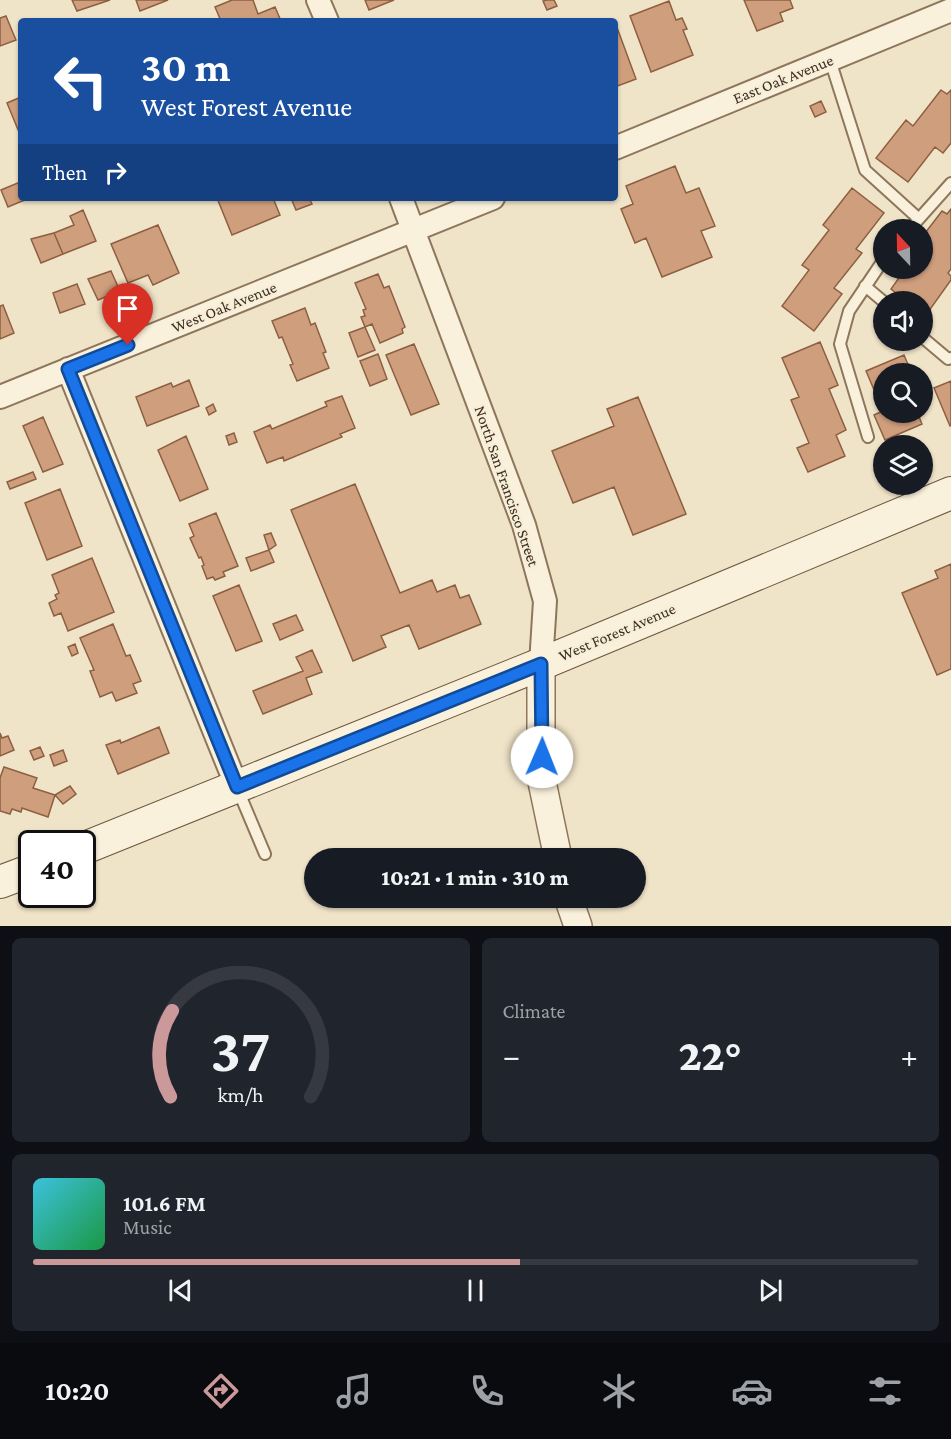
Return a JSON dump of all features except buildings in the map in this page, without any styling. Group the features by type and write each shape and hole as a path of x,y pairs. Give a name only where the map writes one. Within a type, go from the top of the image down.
{"main road":[{"name":"West Forest Avenue","path":"96,843 541,664 951,492"},
{"path":"0,882 18,875"}],"street":[{"path":"318,0 326,18"},
{"name":"East Oak Avenue","path":"618,147 951,10"},
{"name":"North San Francisco Street","path":"402,201 524,525 545,601 541,664 541,777 556,848"},
{"path":"414,230 486,201"},
{"name":"West Oak Avenue","path":"0,397 414,230"},
{"path":"68,369 237,787"},
{"path":"572,908 578,926"}],"lane":[{"path":"830,60 865,170 919,219 951,183"},
{"path":"868,437 840,344 849,311 873,275"},
{"path":"865,286 873,293"},
{"path":"933,346 948,359 951,358"},
{"path":"237,787 265,854"}],"route":[{"path":"128,345 68,369 237,787 541,664 542,757"}]}
